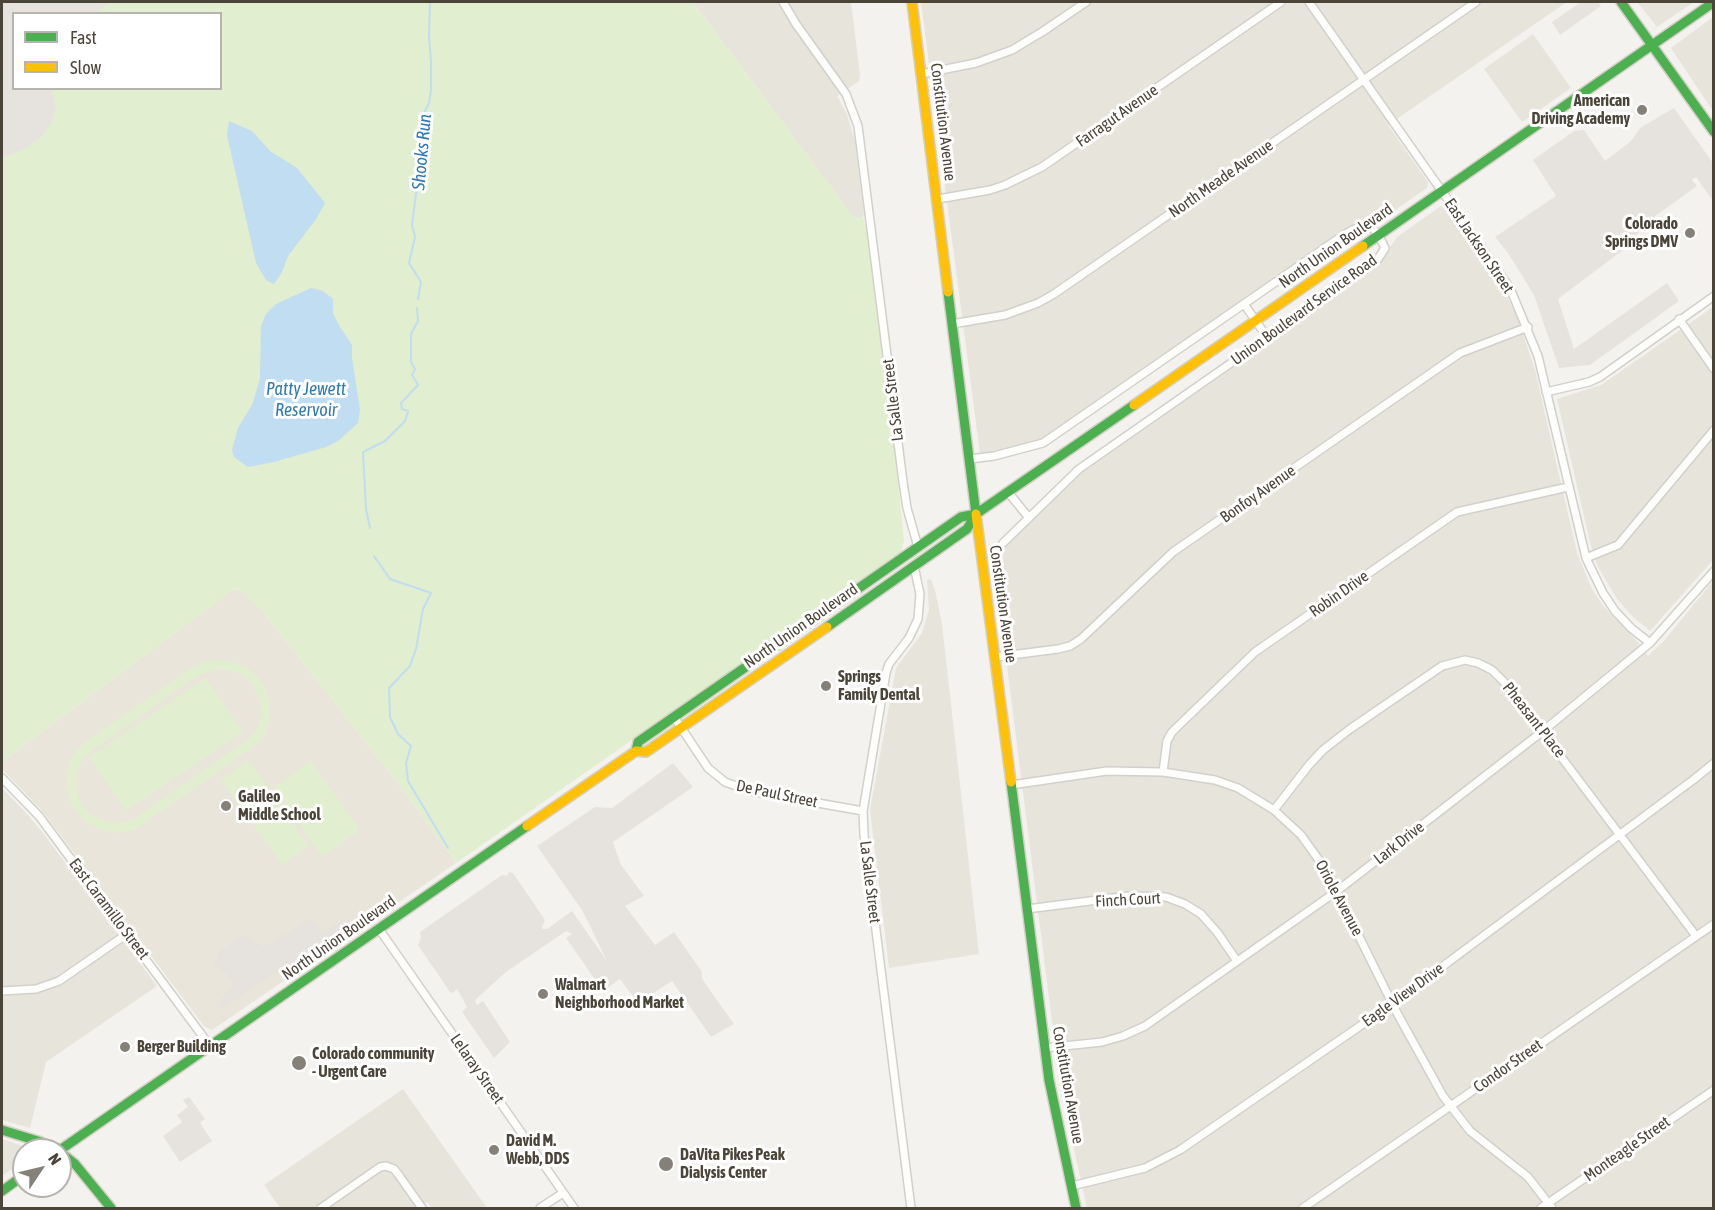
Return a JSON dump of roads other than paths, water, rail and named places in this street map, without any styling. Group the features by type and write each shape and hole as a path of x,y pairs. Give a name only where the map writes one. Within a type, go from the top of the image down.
{"main road":[{"name":"Constitution Avenue","path":"912,2 1044,1048 1076,1209"},
{"path":"1621,2 1713,132"},
{"name":"North Union Boulevard","path":"636,751 638,742 918,547 962,517 976,514 1713,3"},
{"name":"North Union Boulevard","path":"72,1142 636,751 646,752 968,529 976,514"},
{"path":"2,1130 27,1138"},
{"path":"72,1162 111,1209"}],"street":[{"name":"La Salle Street","path":"783,2 846,94 858,126 903,482 907,508 918,547"},
{"path":"921,74 976,63 1012,50 1086,2"},
{"name":"Farragut Avenue","path":"938,199 990,190 1014,182 1042,167 1281,2"},
{"name":"East Jackson Street","path":"1309,2 1510,288 1538,356 1568,487 1592,574 1615,611 1650,644"},
{"name":"North Meade Avenue","path":"952,324 1005,315 1038,303 1054,294 1476,2"},
{"name":"Union Boulevard Service Road","path":"970,459 994,456 1043,443 1354,229 1371,226 1379,236 1385,248 1378,259 1079,469 1003,543"},
{"path":"1546,392 1589,382 1600,376 1713,296"},
{"path":"1244,304 1267,337"},
{"path":"1679,319 1713,369"},
{"name":"Bonfoy Avenue","path":"995,657 1070,646 1081,639 1173,552 1460,353 1528,327"},
{"path":"1586,558 1618,545 1713,429"},
{"name":"Robin Drive","path":"1163,772 1167,741 1172,732 1255,652 1457,512 1568,487"},
{"path":"1008,492 1029,518"},
{"name":"La Salle Street","path":"911,1209 865,847 863,811 886,673 889,664 909,638 918,619 920,594 914,566"},
{"name":"Lark Drive","path":"1044,1048 1102,1042 1123,1036 1161,1017 1337,891 1543,731 1650,644 1713,571"},
{"name":"Pheasant Place","path":"1274,810 1309,765 1336,739 1429,673 1453,662 1465,660 1478,663 1492,670 1507,684 1696,936"},
{"name":"De Paul Street","path":"674,717 708,768 731,785 750,791 863,811"},
{"name":"Eagle View Drive","path":"1072,1186 1145,1168 1165,1159 1392,1004 1713,763"},
{"name":"Oriole Avenue","path":"1011,785 1107,771 1163,772 1215,780 1238,788 1274,810 1301,835 1320,860 1392,1004 1426,1068 1450,1106 1470,1131 1528,1177 1550,1206"},
{"name":"East Caramillo Street","path":"2,778 39,816 210,1046"},
{"name":"Finch Court","path":"1027,909 1129,896 1166,897 1185,904 1201,914 1238,961"},
{"name":"Condor Street","path":"1303,1209 1713,924"},
{"name":"Lelaray Street","path":"379,929 574,1209"},
{"path":"2,991 36,989 59,981 127,934"},
{"name":"Monteagle Street","path":"1541,1209 1550,1206 1713,1090"},
{"path":"321,1209 380,1167 390,1167 398,1174 422,1209"},
{"path":"540,1209 563,1193"}],"water":[{"path":"229,121 252,131 270,151 297,168 325,203 288,256 274,284 266,280 256,263 227,135"},
{"name":"Patty Jewett Reservoir","path":"311,288 323,291 333,299 333,313 352,345 360,410 358,423 338,441 326,447 248,467 234,457 232,450 238,428 252,405 260,379 261,326 266,314 276,304"}],"waterway":[{"name":"Shooks Run","path":"418,299 421,282 409,263 415,237 412,225 418,178 424,159 426,127 423,115 429,103 431,90 430,2"},
{"name":"Shooks Run","path":"370,528 366,509 363,452 385,441 405,421 408,411 402,409 401,403 418,385 412,375 415,369 411,362 411,334 418,321 417,308"},
{"name":"Shooks Run","path":"374,556 390,579 431,593 423,609 416,649 410,666 389,688 390,717 398,734 411,746 406,763 408,781 448,848"}],"place":[{"name":"American Driving Academy","path":"1642,110"},
{"name":"Colorado Springs DMV","path":"1690,233"},
{"name":"Springs Family Dental","path":"826,686"},
{"name":"Galileo Middle School","path":"226,806"},
{"name":"Walmart Neighborhood Market","path":"543,994"},
{"name":"Berger Building","path":"125,1047"},
{"name":"Colorado community - Urgent Care","path":"299,1063"},
{"name":"David M. Webb, DDS","path":"494,1150"},
{"name":"DaVita Pikes Peak Dialysis Center","path":"666,1164"}]}
